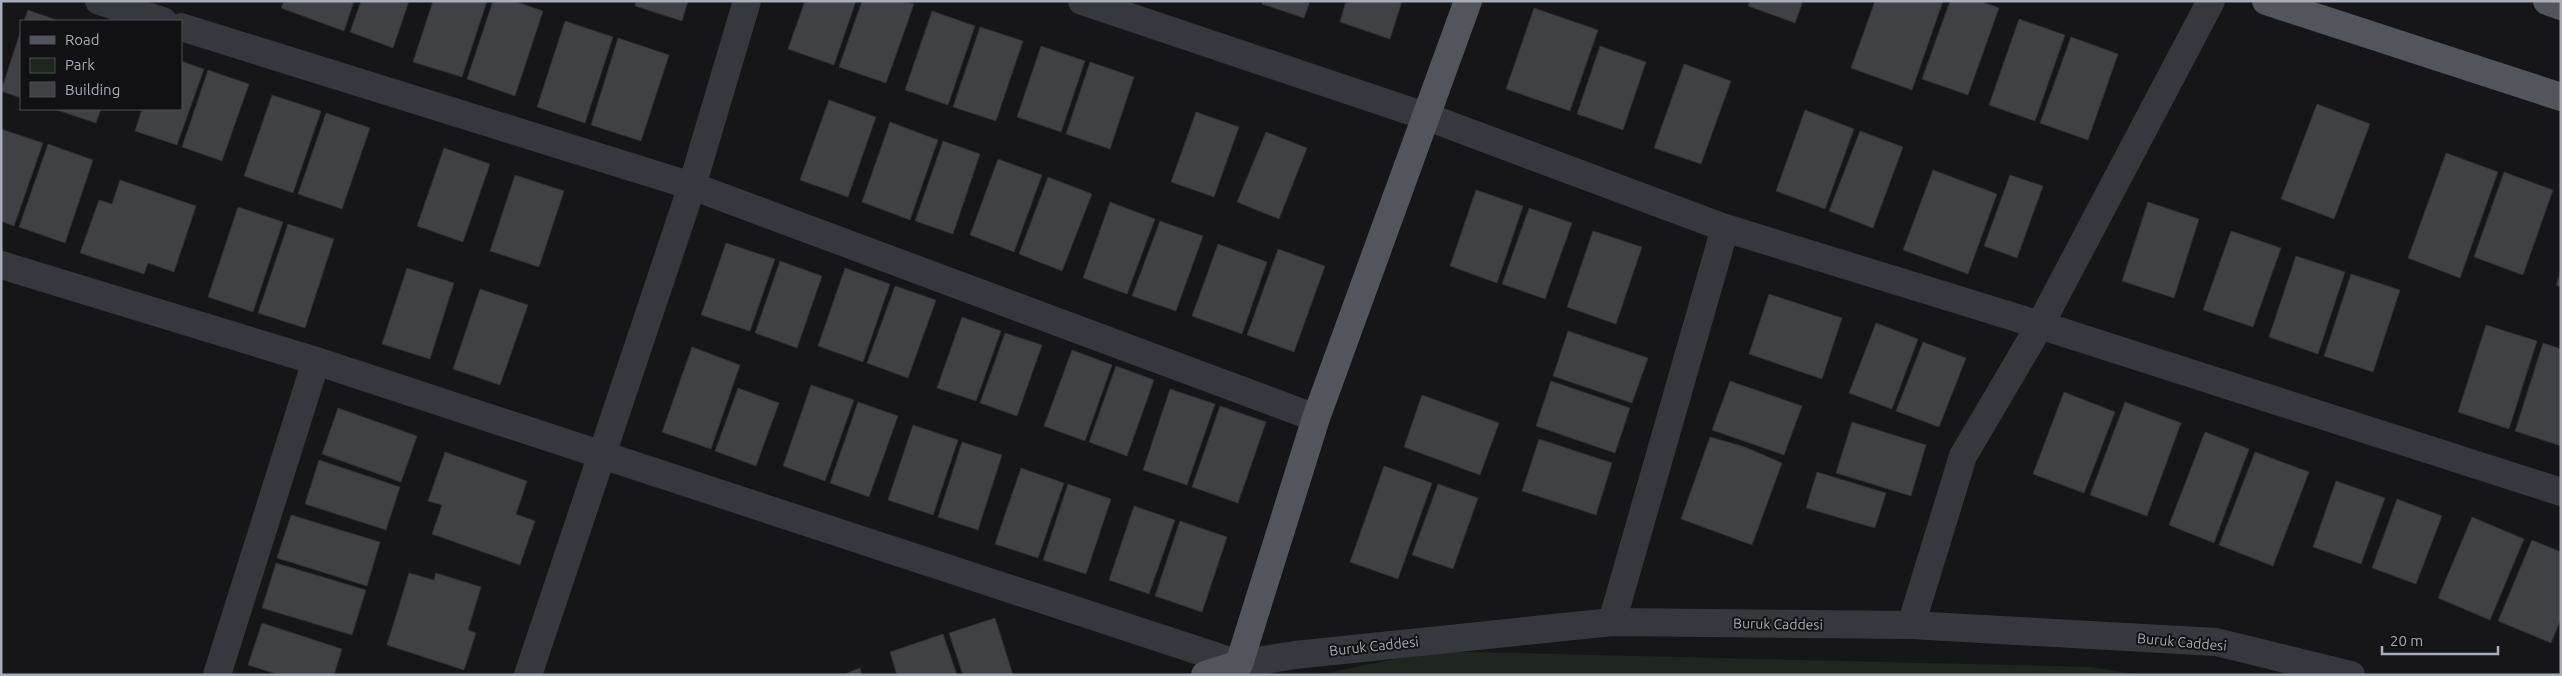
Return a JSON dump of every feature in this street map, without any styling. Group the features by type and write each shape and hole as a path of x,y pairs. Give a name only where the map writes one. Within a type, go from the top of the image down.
{"main road":[{"path":"1239,664 1316,418 1468,1"},
{"path":"2266,1 2561,97"},
{"path":"2547,1 2561,6"},
{"name":"Buruk Caddesi","path":"1205,675 1239,664"}],"street":[{"path":"99,1 160,20"},
{"path":"528,675 692,186 747,1"},
{"path":"1082,1 1425,116 1725,228 2040,324 2561,492"},
{"path":"1911,625 1963,456 2040,324 2211,1"},
{"path":"182,27 692,186 1316,418"},
{"path":"1612,622 1725,228"},
{"path":"1,265 316,361 600,456 1239,664"},
{"path":"217,675 316,361"},
{"name":"Buruk Caddesi","path":"1239,664 1305,654 1612,622 1911,625 2216,642 2351,675"}],"green space":[{"path":"1433,651 2092,667 2139,675 1318,675"}],"building":[{"path":"284,1 354,1 344,31 281,8"},
{"path":"361,1 409,1 393,48 350,32"},
{"path":"433,1 487,1 462,77 413,62"},
{"path":"493,1 514,1 543,11 515,96 467,79"},
{"path":"636,1 688,1 682,21 635,6"},
{"path":"805,1 856,1 834,65 788,49"},
{"path":"862,1 904,1 914,4 886,83 839,67"},
{"path":"1263,1 1310,1 1304,18 1262,4"},
{"path":"1346,1 1402,1 1390,39 1340,22"},
{"path":"1750,1 1803,1 1795,23 1748,6"},
{"path":"1875,1 1943,1 1912,90 1851,68"},
{"path":"1950,1 1980,1 1999,8 1968,95 1922,79"},
{"path":"1534,8 1598,30 1570,111 1506,89"},
{"path":"28,10 56,20 24,20"},
{"path":"932,11 975,26 948,105 905,90"},
{"path":"2019,19 2065,35 2035,121 1989,105"},
{"path":"565,21 613,37 585,123 537,107"},
{"path":"980,27 1023,41 996,121 953,107"},
{"path":"20,33 20,98 1,91"},
{"path":"2071,37 2118,54 2088,140 2040,123"},
{"path":"618,38 669,55 641,141 591,125"},
{"path":"1041,46 1085,61 1061,132 1017,117"},
{"path":"1600,46 1646,62 1623,130 1577,114"},
{"path":"182,61 204,69 177,145 135,131 142,110 182,110"},
{"path":"1090,62 1134,77 1110,149 1066,134"},
{"path":"1684,64 1731,81 1701,164 1654,148"},
{"path":"208,70 249,84 222,161 182,147"},
{"path":"272,95 321,111 293,193 244,176"},
{"path":"829,100 876,117 848,197 800,180"},
{"path":"2317,104 2370,124 2334,219 2281,199"},
{"path":"57,110 101,110 96,123"},
{"path":"1805,110 1854,129 1825,209 1776,191"},
{"path":"1196,112 1239,127 1214,197 1171,182"},
{"path":"326,113 370,128 342,209 298,194"},
{"path":"890,122 938,140 910,220 862,202"},
{"path":"1,129 43,143 14,226 1,221"},
{"path":"1860,131 1903,147 1873,228 1829,211"},
{"path":"1266,132 1307,148 1279,219 1237,202"},
{"path":"943,141 980,154 953,234 915,221"},
{"path":"48,144 93,160 65,243 19,227"},
{"path":"444,148 490,164 463,242 417,226"},
{"path":"2446,153 2498,172 2460,278 2408,258"},
{"path":"998,159 1042,175 1014,252 970,235"},
{"path":"1933,170 1997,194 1968,274 1903,250"},
{"path":"2504,172 2553,190 2523,275 2474,257"},
{"path":"515,175 564,191 539,267 490,251"},
{"path":"2010,175 2043,186 2017,258 1984,246"},
{"path":"1048,177 1092,194 1062,271 1019,254"},
{"path":"120,180 196,206 174,272 148,263 144,274 80,253 99,200 112,204"},
{"path":"1476,190 1523,206 1497,283 1450,266"},
{"path":"1110,202 1155,219 1127,294 1083,278"},
{"path":"2148,202 2199,219 2174,298 2122,281"},
{"path":"238,207 283,222 253,312 208,297"},
{"path":"1529,208 1572,223 1545,299 1502,284"},
{"path":"1160,221 1203,236 1176,311 1132,296"},
{"path":"288,224 334,239 305,328 258,313"},
{"path":"1593,231 1642,247 1616,324 1567,307"},
{"path":"2231,231 2281,248 2253,327 2203,310"},
{"path":"726,243 775,259 750,331 701,315"},
{"path":"1218,244 1267,262 1242,334 1192,316"},
{"path":"1278,249 1325,266 1294,352 1247,335"},
{"path":"2296,256 2345,272 2318,354 2269,337"},
{"path":"780,261 822,276 797,348 755,333"},
{"path":"407,268 454,283 430,359 382,344"},
{"path":"845,268 890,284 863,362 818,346"},
{"path":"2561,271 2561,287 2556,285"},
{"path":"2351,274 2400,290 2373,372 2324,356"},
{"path":"895,286 936,300 908,378 867,363"},
{"path":"480,289 528,305 500,385 453,369"},
{"path":"1769,294 1842,318 1822,379 1749,354"},
{"path":"962,317 1001,331 976,401 937,388"},
{"path":"1876,323 1918,339 1892,409 1849,393"},
{"path":"2486,325 2537,341 2509,429 2458,412"},
{"path":"1568,331 1648,358 1632,403 1553,376"},
{"path":"1005,333 1042,345 1017,416 980,403"},
{"path":"1923,342 1966,358 1939,427 1896,411"},
{"path":"2543,343 2561,349 2561,446 2515,431"},
{"path":"692,347 740,365 711,449 662,432"},
{"path":"1072,350 1112,365 1085,441 1044,426"},
{"path":"1116,366 1154,380 1127,456 1089,442"},
{"path":"1551,381 1630,408 1615,453 1536,426"},
{"path":"1730,381 1802,406 1784,455 1712,430"},
{"path":"811,385 854,400 825,481 783,466"},
{"path":"738,388 779,403 756,466 715,451"},
{"path":"1170,389 1215,404 1187,485 1143,470"},
{"path":"2064,392 2115,412 2084,493 2033,474"},
{"path":"1422,395 1499,423 1480,475 1404,447"},
{"path":"858,402 898,416 869,497 830,483"},
{"path":"2125,402 2181,423 2147,516 2090,495"},
{"path":"1220,406 1266,422 1238,503 1192,487"},
{"path":"338,408 417,436 401,482 322,454"},
{"path":"1852,422 1926,445 1911,496 1836,473"},
{"path":"913,425 958,440 933,515 888,500"},
{"path":"2205,432 2249,449 2214,543 2169,525"},
{"path":"1710,437 1745,447 1782,463 1752,545 1681,519"},
{"path":"1539,439 1612,463 1596,515 1522,491"},
{"path":"962,442 1002,455 978,530 938,517"},
{"path":"445,452 527,481 516,514 535,521 520,565 432,534 442,505 428,501"},
{"path":"2255,452 2309,472 2273,566 2219,545"},
{"path":"319,460 400,487 386,530 305,504"},
{"path":"1384,466 1432,483 1398,579 1350,562"},
{"path":"1021,468 1064,483 1038,558 995,544"},
{"path":"1817,472 1886,493 1875,528 1806,508"},
{"path":"2336,481 2385,498 2361,564 2313,547"},
{"path":"1068,484 1111,499 1086,574 1043,560"},
{"path":"1438,484 1478,498 1453,569 1412,555"},
{"path":"2397,499 2442,516 2416,584 2372,568"},
{"path":"1134,506 1175,520 1149,594 1109,580"},
{"path":"291,515 380,542 367,586 277,558"},
{"path":"2472,517 2524,539 2490,620 2438,598"},
{"path":"1180,521 1227,537 1202,612 1155,596"},
{"path":"2532,540 2561,552 2561,619 2551,643 2498,621"},
{"path":"276,563 366,590 352,635 262,608"},
{"path":"409,573 434,580 436,573 481,587 468,630 476,633 464,670 387,645"},
{"path":"995,618 1013,675 963,675 949,633"},
{"path":"262,623 342,649 334,675 280,675 248,665"},
{"path":"943,634 957,675 897,675 890,652"},
{"path":"860,668 862,675 842,675"}]}
